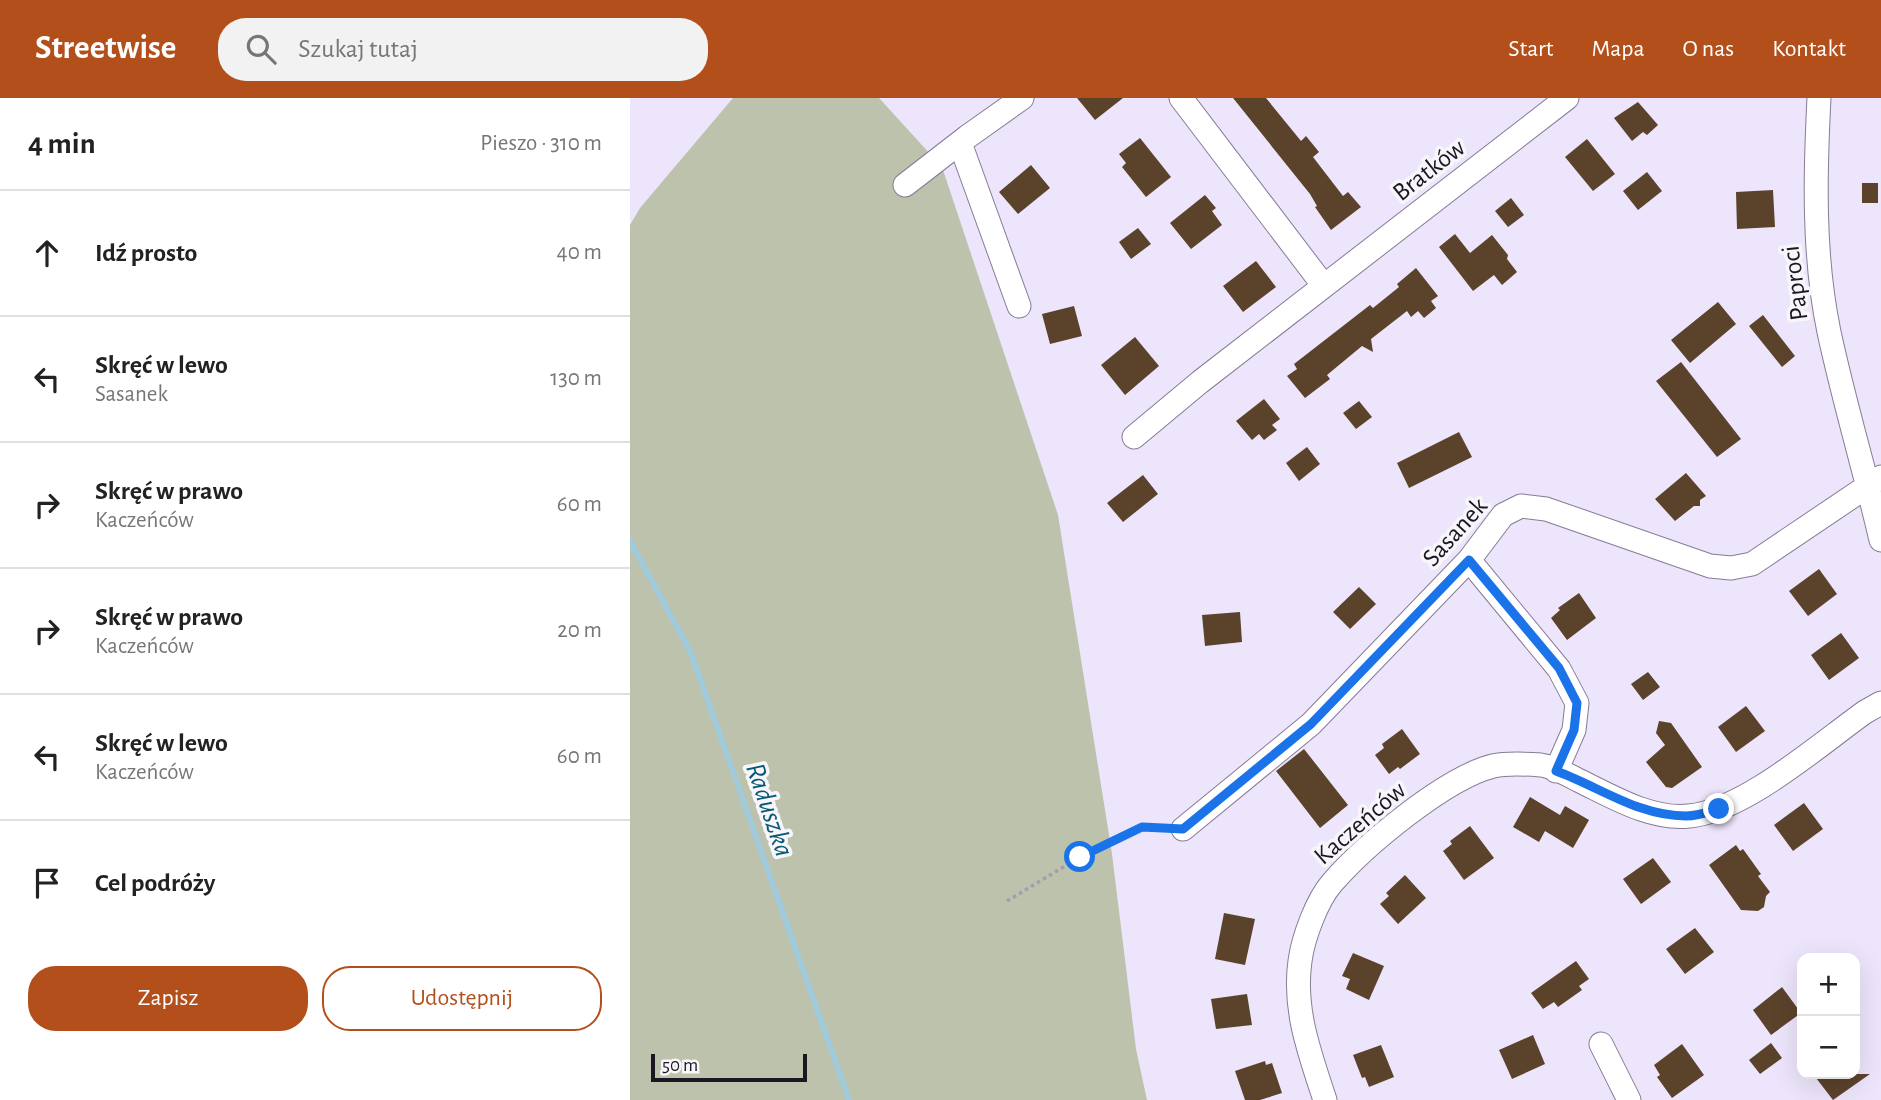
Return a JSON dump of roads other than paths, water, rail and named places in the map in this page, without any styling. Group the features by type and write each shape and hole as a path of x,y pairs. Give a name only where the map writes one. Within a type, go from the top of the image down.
{"street":[{"path":"905,186 1022,98"},
{"path":"1181,98 1324,286"},
{"name":"Bratków","path":"1134,437 1200,382 1567,98"},
{"name":"Paproci","path":"1819,98 1814,180 1818,257 1829,331 1875,481 1881,540"},
{"path":"960,143 1019,306"},
{"name":"Sasanek","path":"1183,829 1311,724 1469,560 1503,515 1521,506 1546,509 1710,566 1731,568 1752,564 1875,481"},
{"path":"1469,560 1559,668 1577,703 1574,730 1556,771"},
{"name":"Kaczeńców","path":"1325,1100 1303,1032 1298,994 1300,959 1314,913 1330,884 1394,824 1458,779 1494,765 1542,765 1630,805 1660,814 1688,816 1719,809 1752,793 1881,703"},
{"path":"1601,1044 1629,1100"}],"waterway":[{"name":"Raduszka","path":"630,541 691,653 849,1100"}]}
